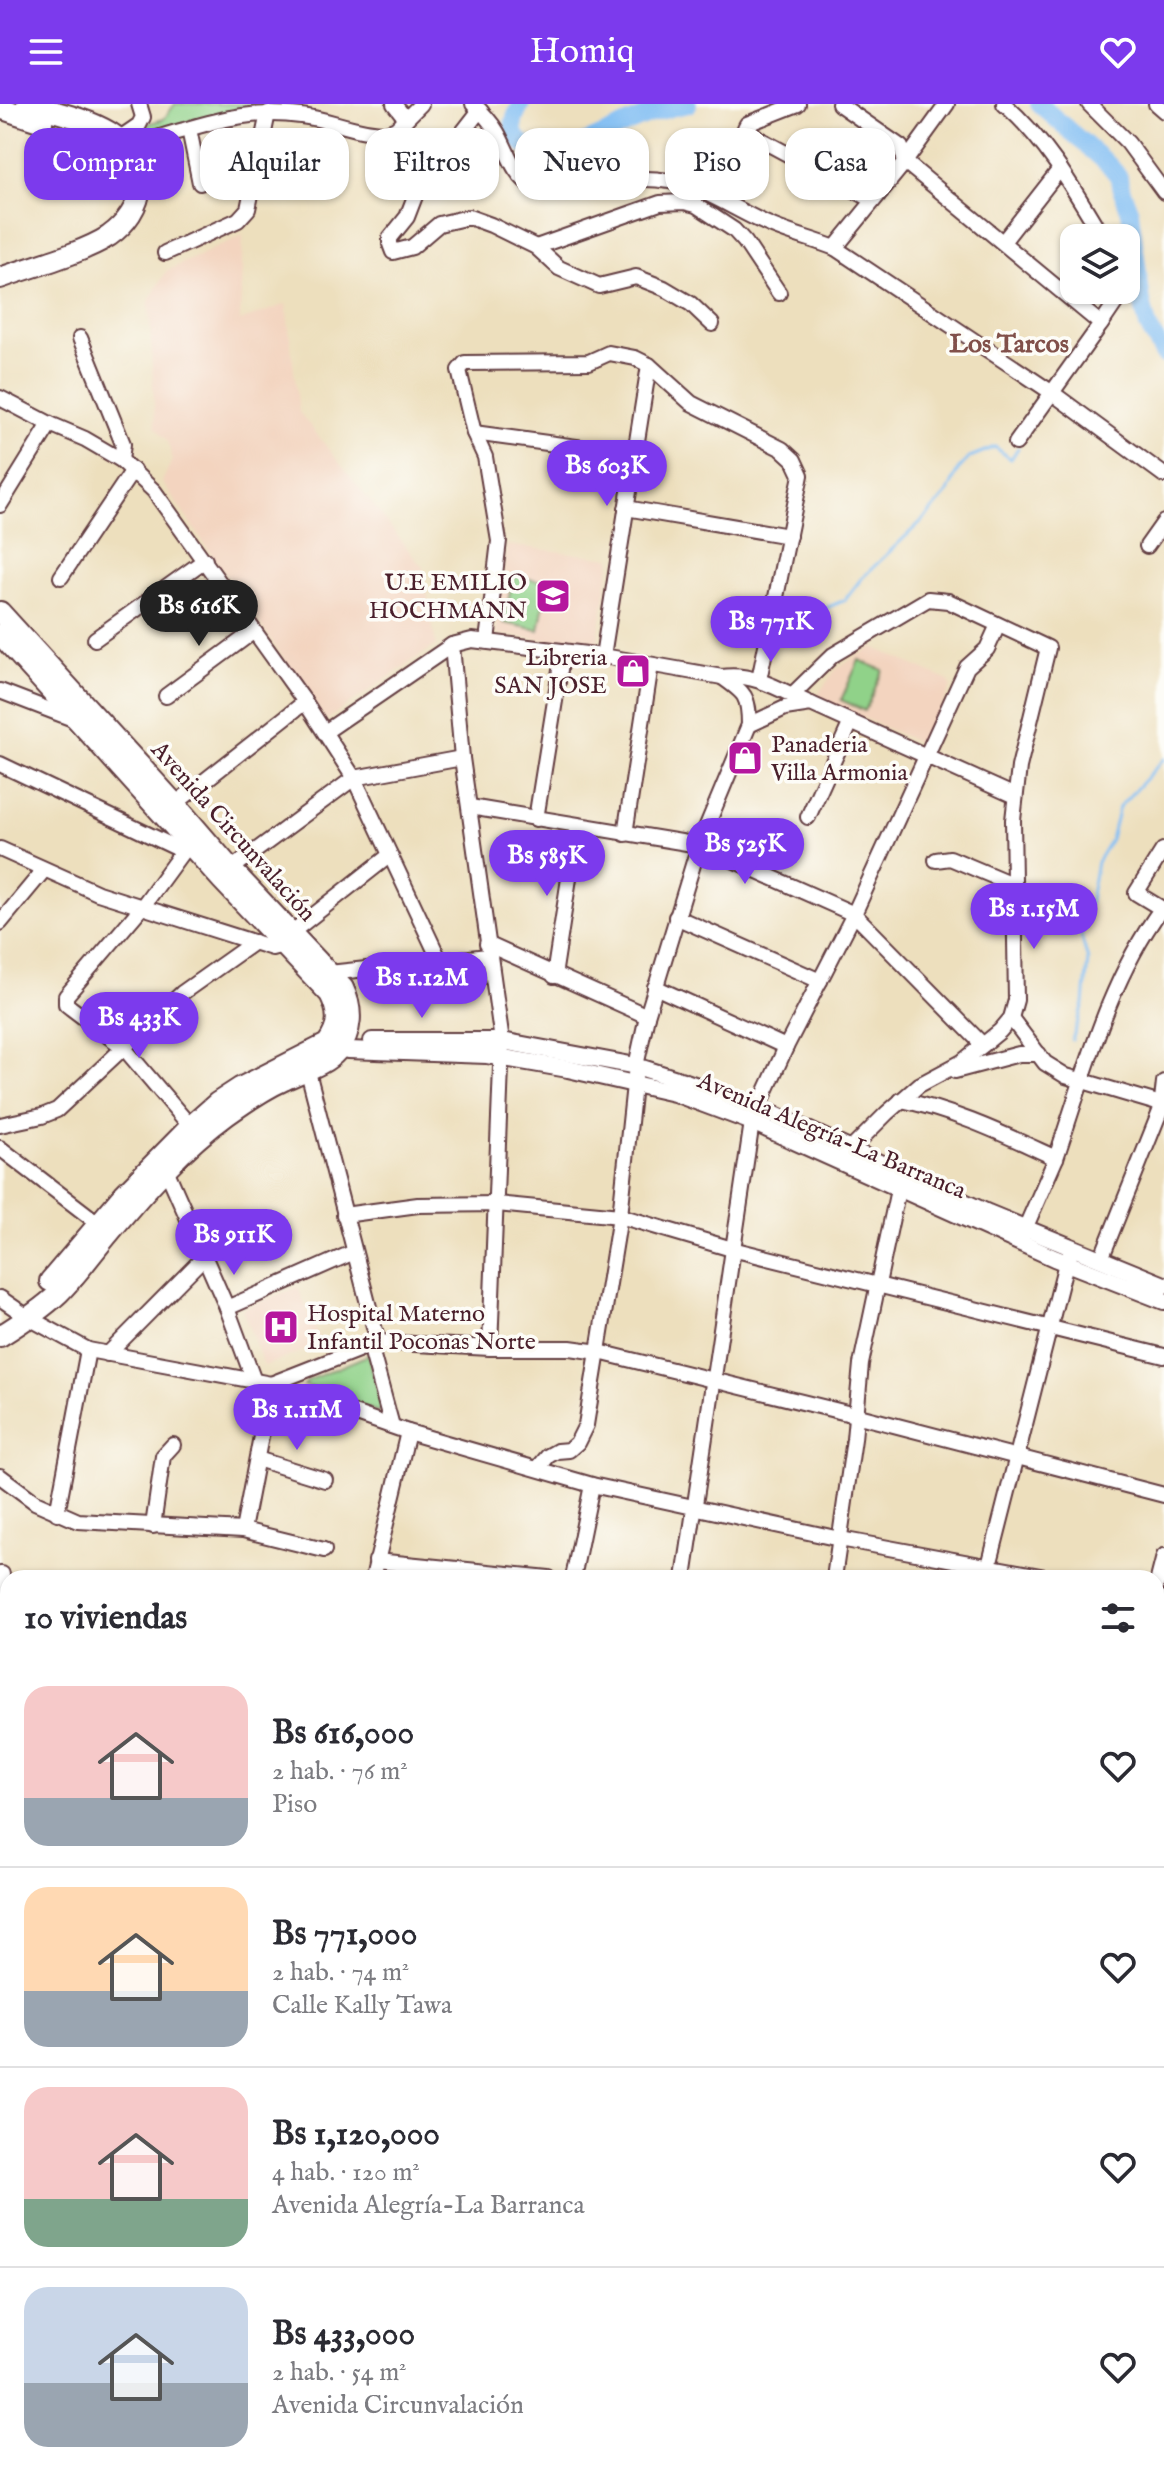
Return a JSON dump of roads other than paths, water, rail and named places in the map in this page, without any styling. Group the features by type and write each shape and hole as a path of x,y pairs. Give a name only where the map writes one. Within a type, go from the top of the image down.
{"highway":[{"path":"25,109 99,128"},
{"path":"0,264 93,230 114,215 127,193 125,164 111,148 25,109"},
{"path":"0,278 103,239 132,212 137,200"},
{"name":"Avenida Circunvalación","path":"0,612 187,849 289,938"},
{"name":"Avenida Circunvalación","path":"0,634 175,804 324,978 336,1005 336,1042"},
{"path":"0,1336 16,1316 166,1169 217,1103 267,1072 323,1062 336,1042"},
{"path":"104,1228 158,1157 195,1132"}],"main road":[{"name":"Avenida Alegría-La Barranca","path":"336,1042 471,1053 501,1049 635,1075 755,1114 1164,1301"},
{"name":"Avenida Alegría-La Barranca","path":"1069,1256 1101,1259 1164,1285"}],"street":[{"path":"137,128 143,117 139,104"},
{"path":"394,104 406,119"},
{"path":"184,130 238,115 268,113 302,116 379,133 396,129 421,104"},
{"path":"785,153 750,134 745,128 747,124 798,104"},
{"path":"839,104 901,147 905,162 1101,324"},
{"path":"895,174 947,104"},
{"path":"1004,104 1035,136 1060,169 1094,224"},
{"path":"1089,104 1128,143 1164,192"},
{"path":"1156,104 1164,111"},
{"path":"712,324 691,304 664,288 636,277 599,286 559,268 536,247 469,217 439,224 412,247 400,252 393,252 390,238 407,217 417,191 477,107 497,133 517,172 525,181 543,190 571,192 638,179 685,183 794,236 835,248 1051,392 1164,475"},
{"path":"165,253 238,220 248,209 268,113"},
{"path":"189,129 200,183"},
{"path":"1003,242 1060,169"},
{"path":"835,248 873,200"},
{"path":"536,247 660,203 684,202 696,205 734,230 779,293"},
{"path":"1016,443 1115,304"},
{"path":"61,577 127,465 123,444 80,338"},
{"path":"487,641 499,541 485,457 474,433 459,370 465,363 589,362 609,353 635,358 649,365 691,403 782,449 794,460 801,475 759,680"},
{"path":"603,656 649,365"},
{"path":"0,398 85,439 127,465 154,491 305,702 354,778 440,961"},
{"path":"0,505 50,424"},
{"path":"474,433 635,455"},
{"path":"626,508 789,536"},
{"path":"1147,546 1164,522"},
{"path":"95,639 205,560"},
{"path":"792,695 833,655 928,599 948,601 1048,648 1019,767 1015,796 1016,1000 1011,1018 962,1062 919,1085 901,1100 846,1156"},
{"path":"685,1570 755,1114 854,914 967,667 987,649 998,625"},
{"path":"166,696 254,631"},
{"path":"325,732 452,645 472,640 487,641 759,680 1015,796"},
{"path":"452,645 462,758 501,1049 490,1348"},
{"path":"536,819 563,651"},
{"path":"625,834 651,665"},
{"path":"538,1468 548,1456 569,1450 577,1443 586,1425 620,1216 635,1075 647,1016 699,845 749,725 749,705 741,690 722,677"},
{"path":"0,691 74,709"},
{"path":"175,804 305,702"},
{"path":"749,725 785,708 811,704"},
{"path":"808,817 851,722"},
{"path":"231,869 354,778 462,758"},
{"path":"0,764 187,849 66,996 66,1004 124,1048 195,1132"},
{"path":"470,807 699,845 854,914 983,1045"},
{"path":"554,976 577,826"},
{"path":"0,849 98,893 272,948 289,938 390,855"},
{"path":"1022,1235 1056,1158 1122,973 1150,924 1163,910 1136,893 1164,850"},
{"path":"936,860 950,858 1014,885"},
{"path":"0,923 44,870"},
{"path":"676,917 820,981"},
{"path":"0,1125 57,1110 182,993 254,942"},
{"path":"324,978 440,961 488,950 647,1016"},
{"path":"655,987 786,1047"},
{"path":"1011,1018 1045,1063 1066,1076 1162,1104"},
{"path":"935,1077 1019,1054 1039,1054"},
{"path":"305,1063 354,1252 392,1426"},
{"path":"1101,1259 1153,1131 1162,1104 1164,1082"},
{"path":"901,1100 962,1116 1056,1158"},
{"path":"0,1148 104,1228"},
{"path":"166,1169 227,1308 254,1381"},
{"path":"835,1570 861,1364 900,1180"},
{"path":"344,1215 418,1205 497,1204 620,1216 732,1249 1164,1356"},
{"path":"227,1308 354,1252"},
{"path":"989,1566 1069,1256"},
{"path":"108,1354 204,1257"},
{"path":"0,1298 16,1316 88,1350 271,1384 408,1432 592,1485 840,1539 1010,1570"},
{"path":"271,1384 374,1344 570,1348 599,1352 855,1415 1164,1495"},
{"path":"57,1513 88,1350"},
{"path":"243,1530 271,1384"},
{"path":"374,1570 408,1432"},
{"path":"153,1526 163,1456 173,1445"},
{"path":"257,1459 325,1480"},
{"path":"0,1476 35,1502 78,1521 243,1530 324,1550"},
{"path":"575,1570 592,1485"},
{"path":"376,1561 468,1570"}],"waterway":[{"path":"521,104 514,122 515,135 529,147 547,153 563,151 647,116 688,104"},
{"path":"1039,104 1119,177 1130,212 1148,326 1164,355"},
{"path":"794,633 819,611 845,600 861,579 948,492 958,470 970,457 995,447 1011,459 1018,448"},
{"path":"1072,1040 1084,1004 1088,960 1081,936 1097,862 1111,839 1119,807 1164,759"}],"place":[{"name":"U.E EMILIO HOCHMANN","path":"553,596"},
{"name":"Libreria SAN JOSE","path":"633,671"},
{"name":"Panaderia Villa Armonia","path":"745,758"},
{"name":"Hospital Materno Infantil Poconas Norte","path":"281,1327"}],"district":[{"name":"Los Tarcos","path":"1009,343"}]}
